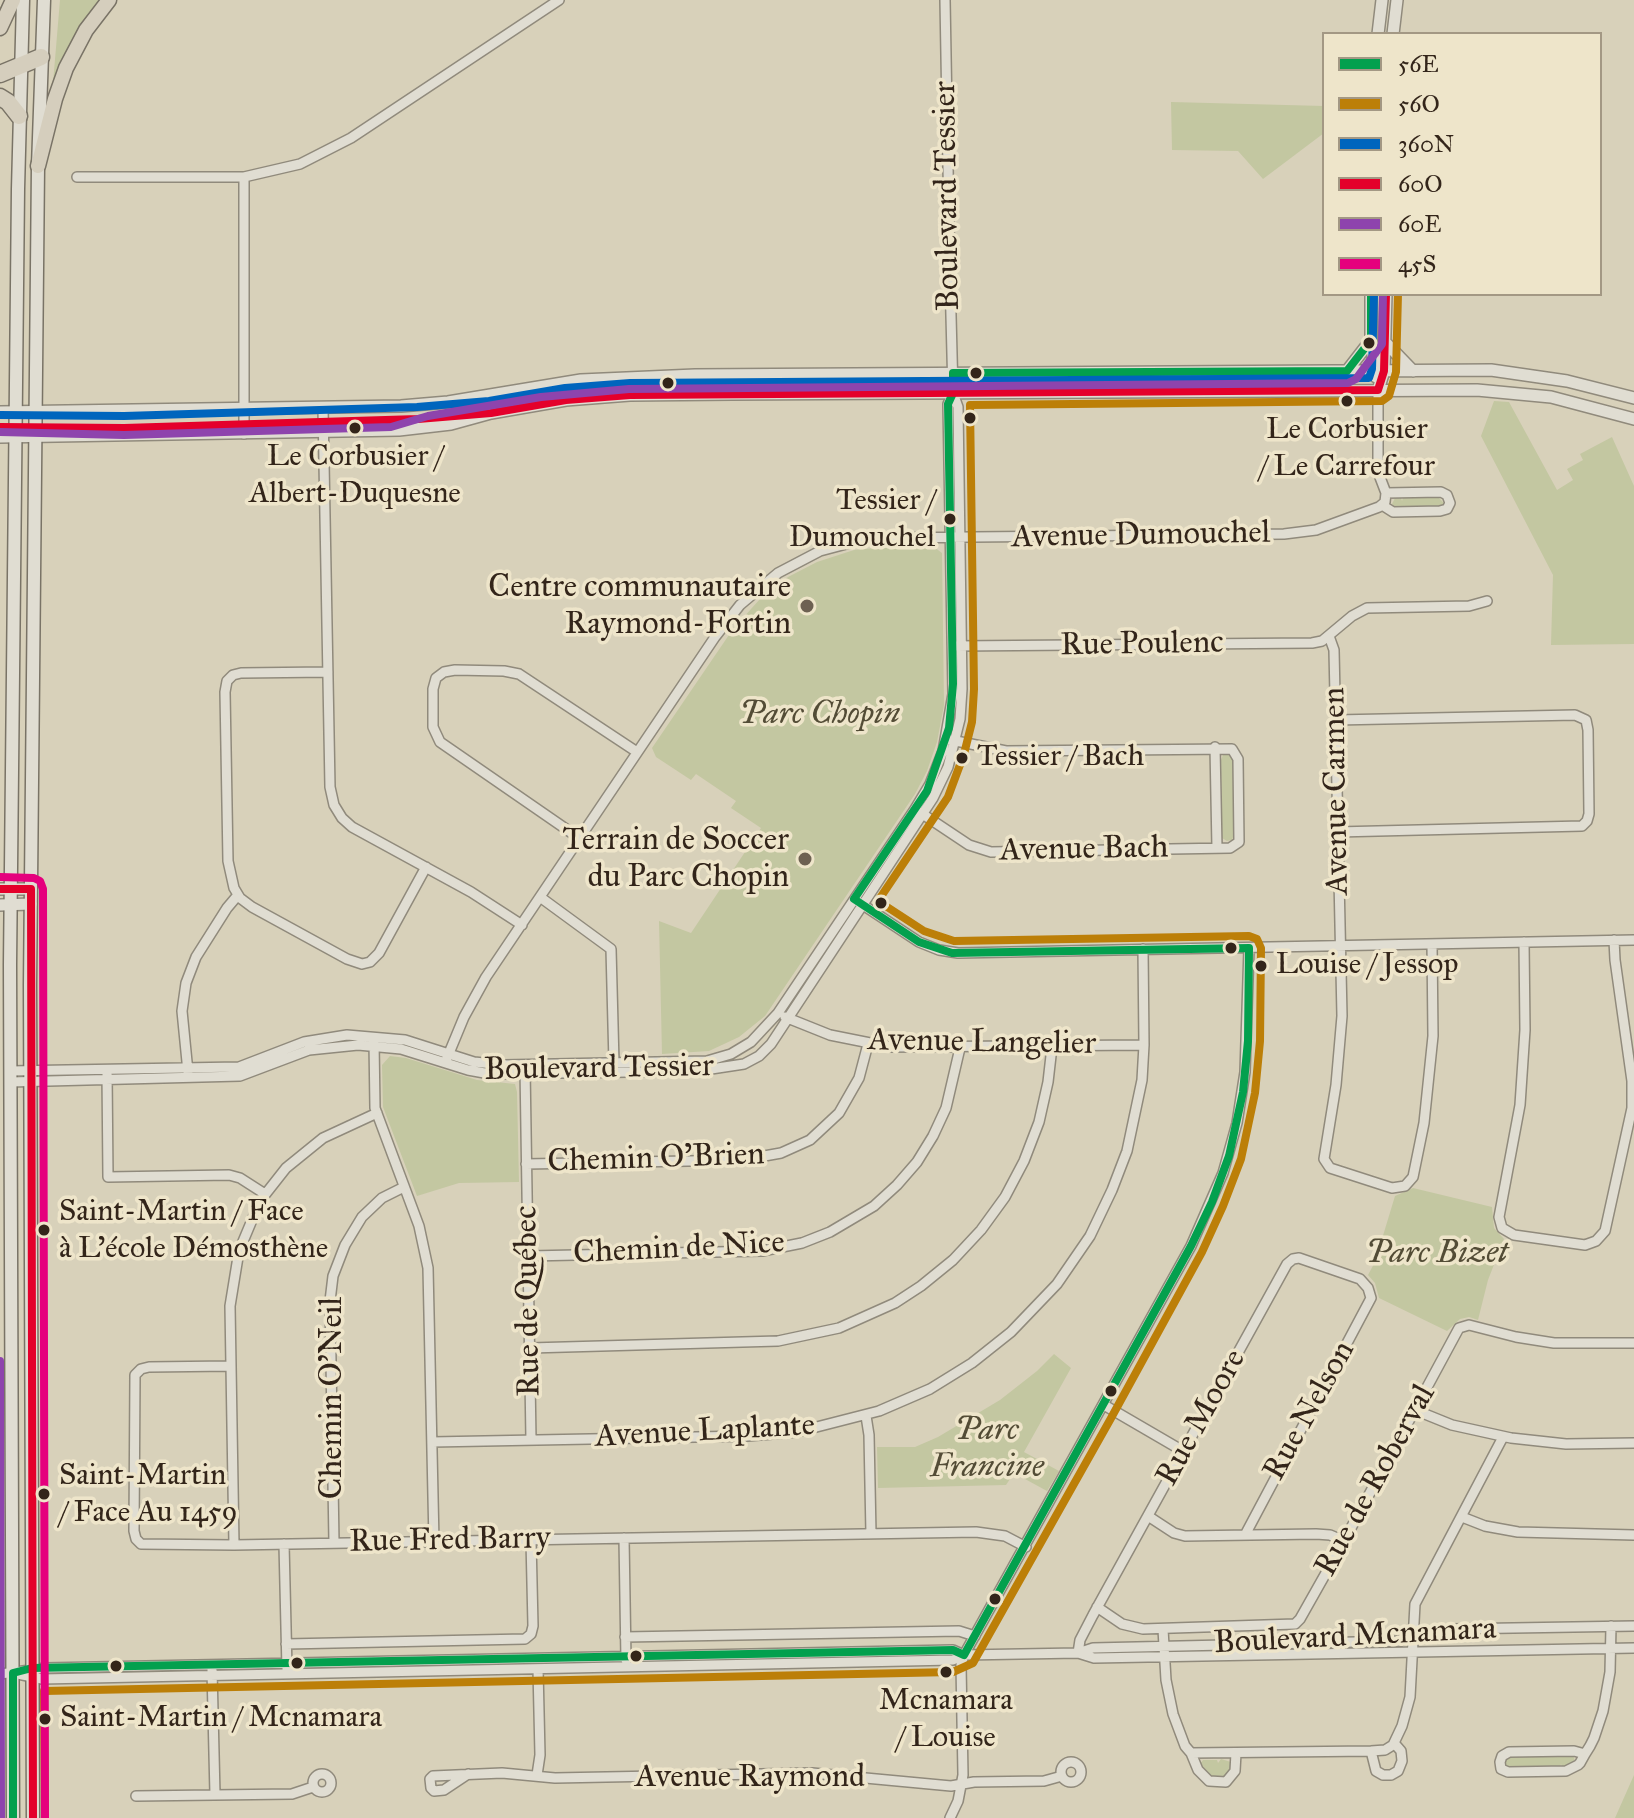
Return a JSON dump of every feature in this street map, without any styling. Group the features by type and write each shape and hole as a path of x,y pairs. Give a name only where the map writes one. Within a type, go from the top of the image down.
{"highway":[{"path":"0,74 41,57"},
{"path":"0,97 19,116"}],"main road":[{"path":"0,28 13,0"},
{"path":"13,1818 6,1674 10,1077 6,889 23,0"},
{"path":"33,1818 31,889 38,166 44,0"},
{"path":"38,166 66,68 86,30 109,0"}],"street":[{"path":"77,177 244,177 291,167 333,148 559,0"},
{"name":"Boulevard Tessier","path":"10,1077 188,1073 244,1066 287,1047 321,1038 374,1041 447,1058 525,1070 698,1071 734,1067 754,1059 767,1049 782,1015 941,783 951,740 957,646 948,404 953,393 953,373 945,0"},
{"path":"1378,32 1382,0"},
{"path":"1393,32 1397,0"},
{"path":"244,177 244,434"},
{"path":"1371,296 1371,340 1380,371"},
{"path":"1386,296 1385,342 1378,390 1378,472 1386,493 1382,505 1393,512 1440,511 1450,506 1449,497 1441,492 1386,493"},
{"path":"1347,371 1371,340"},
{"path":"1385,342 1413,371"},
{"path":"0,412 323,408 437,403 557,382 606,378 953,373 1491,370 1585,385 1634,398"},
{"path":"0,437 324,433 423,428 554,402 629,395 1378,390 1508,392 1566,400 1634,419"},
{"path":"323,408 331,791 336,810 352,827 522,925"},
{"name":"Avenue Dumouchel","path":"447,1058 476,993 637,752 732,614 750,595 780,572 813,553 853,541 881,538 1294,534 1316,530 1382,505"},
{"path":"1329,636 1352,616 1367,608 1469,606 1487,601"},
{"name":"Rue Poulenc","path":"957,646 1312,643 1329,636"},
{"name":"Avenue Carmen","path":"1329,636 1334,646 1342,1016 1339,1061 1324,1159 1330,1168 1396,1189 1413,1177 1426,1111 1433,1036 1432,944"},
{"path":"579,838 440,742 433,727 435,679 442,673 455,670 519,674 637,752"},
{"path":"328,672 238,673 227,681 228,861 238,895 252,907 347,959 366,963 379,953 426,867"},
{"path":"1336,720 1580,716 1587,725 1589,814 1585,823 1577,827 1337,832"},
{"path":"951,740 1012,752 1215,747 1232,749 1238,759 1239,840 1234,847 1217,848 1215,747"},
{"name":"Avenue Bach","path":"919,812 969,845 991,852 1217,848"},
{"path":"6,889 31,889"},
{"path":"188,1073 182,1011 188,976 201,948 238,895"},
{"path":"540,897 607,944 612,951 614,1063"},
{"path":"858,902 919,942 945,952 1634,940"},
{"path":"6,904 31,904"},
{"path":"1524,942 1522,1083 1499,1217 1502,1228 1514,1235 1587,1245 1599,1239 1605,1231 1632,1108 1631,1071 1614,940"},
{"path":"950,1818 962,1784 961,1665 964,1655 1201,1226 1226,1165 1245,1072 1249,948"},
{"name":"Avenue Laplante","path":"432,1442 779,1434 866,1416 930,1389 972,1363 1029,1314 1064,1274 1096,1226 1123,1164 1140,1092 1144,1045 1143,949"},
{"name":"Boulevard Tessier","path":"525,1070 716,1059 753,1041 782,1015"},
{"name":"Avenue Langelier","path":"782,1015 823,1033 868,1044 913,1049 1144,1045"},
{"path":"374,1041 373,1085 377,1113 422,1235 428,1268 434,1542"},
{"name":"Chemin O'Brien","path":"526,1164 742,1160 781,1153 816,1135 839,1113 859,1078 868,1044"},
{"path":"530,1348 748,1344 789,1340 839,1328 895,1303 953,1260 981,1230 1005,1197 1024,1161 1039,1122 1052,1047"},
{"name":"Chemin de Nice","path":"529,1256 762,1251 802,1243 830,1232 857,1218 882,1199 917,1162 942,1118 952,1089 960,1048"},
{"name":"Rue de Québec","path":"525,1070 531,1440"},
{"path":"107,1074 108,1177 229,1175 240,1178 265,1194"},
{"path":"234,1545 230,1306 234,1271 246,1230 265,1194 286,1168 308,1149 346,1126 377,1113"},
{"name":"Chemin O'Neil","path":"334,1543 330,1301 333,1276 358,1223 378,1201 404,1187"},
{"name":"Rue Moore","path":"1078,1653 1080,1640 1097,1607 1290,1261 1299,1258 1356,1278 1368,1288"},
{"name":"Rue Nelson","path":"1245,1535 1367,1307 1371,1295 1368,1288"},
{"name":"Rue de Roberval","path":"1097,1607 1127,1626 1163,1629 1295,1624 1461,1327 1469,1325 1554,1343 1634,1343"},
{"name":"Rue Fred Barry","path":"230,1366 149,1367 135,1375 134,1531 137,1541 146,1546 984,1532 1005,1536 1026,1547"},
{"path":"1104,1405 1183,1451"},
{"path":"1415,1410 1452,1425 1503,1437 1566,1444 1634,1443"},
{"path":"866,1416 871,1534"},
{"path":"1191,1753 1371,1751 1388,1749 1394,1743 1410,1697 1415,1604 1503,1437"},
{"path":"1148,1516 1181,1535 1321,1534 1344,1541"},
{"path":"1462,1517 1491,1528 1533,1533 1634,1535"},
{"path":"624,1538 626,1662"},
{"path":"286,1644 520,1640 529,1636 533,1626 531,1540"},
{"path":"284,1544 287,1669"},
{"path":"1585,1754 1574,1751 1507,1752 1500,1762 1501,1769 1508,1772 1566,1771 1578,1765 1585,1754 1603,1711 1609,1680 1611,1626"},
{"name":"Boulevard Mcnamara","path":"6,1674 626,1662 953,1650 964,1655 1078,1653 1094,1658 1164,1651 1399,1641 1445,1630 1634,1626"},
{"path":"1163,1629 1173,1714 1185,1746 1202,1776 1216,1783 1226,1782 1232,1776 1236,1753"},
{"path":"625,1637 959,1631 975,1636"},
{"name":"Boulevard Mcnamara","path":"1164,1651 1634,1648"},
{"name":"Boulevard Mcnamara","path":"287,1669 538,1669 626,1662"},
{"path":"537,1775 540,1755 538,1669"},
{"path":"212,1670 215,1795"},
{"path":"1371,1751 1376,1771 1391,1775 1400,1769 1402,1761 1401,1751 1394,1743"},
{"name":"Avenue Raymond","path":"468,1774 555,1778 812,1773 951,1786 1044,1781 1062,1776"},
{"path":"136,1796 296,1793 313,1787"}],"green space":[{"path":"60,0 102,0 55,84 53,83"},
{"path":"1171,102 1322,106 1322,135 1263,179 1238,151 1172,150"},
{"path":"1494,401 1509,402 1557,490 1573,480 1567,469 1583,460 1580,454 1612,437 1634,486 1634,644 1551,645 1553,575 1481,436"},
{"path":"1395,498 1402,501 1403,498 1439,498 1444,503 1435,507 1395,507 1392,504"},
{"name":"Parc Chopin","path":"934,547 942,553 944,705 937,742 927,771 915,794 765,1016 739,1037 709,1051 662,1054 659,921 691,933 761,828 731,808 736,801 696,774 691,780 656,757 652,748 733,629 760,599 788,577 817,562 854,550"},
{"path":"1229,754 1233,761 1234,835 1232,840 1227,841 1222,838 1221,760 1223,755"},
{"path":"390,1056 477,1080 515,1084 519,1182 459,1183 417,1196 383,1107 382,1065"},
{"name":"Parc Bizet","path":"1413,1188 1492,1207 1494,1228 1504,1239 1488,1280 1478,1320 1469,1317 1460,1319 1447,1331 1379,1298 1375,1283 1368,1275 1375,1262 1395,1196"},
{"name":"Parc Francine","path":"1054,1354 1071,1368 1024,1452 1059,1471 1047,1491 1014,1473 1006,1485 878,1488 877,1447 915,1447 938,1437 1000,1400"},
{"path":"1573,1755 1575,1761 1562,1767 1561,1764 1560,1767 1509,1768 1504,1763 1507,1756"},
{"path":"1221,1759 1231,1762 1224,1778 1206,1774 1200,1764 1203,1760 1217,1760 1218,1763"},
{"path":"1634,1775 1634,1818 1615,1818"}],"transit line":[{"name":"56E","path":"13,1818 13,1673 32,1668 953,1650 964,1655 1191,1246 1212,1202 1229,1156 1243,1092 1248,1041 1249,948 952,953 919,942 854,899 927,791 949,728 953,684 948,404 953,393 953,373 1347,371 1371,340 1371,296"},
{"name":"360N","path":"0,415 124,416 417,407 630,383 1369,378 1372,369 1374,296"},
{"name":"60E","path":"0,432 124,435 391,427 428,416 541,397 629,389 1348,383 1356,379 1382,344 1383,296"},
{"name":"60O","path":"0,427 124,428 418,419 630,395 1378,390 1384,371 1386,296"},
{"name":"56O","path":"45,1818 44,1691 953,1672 973,1663 1202,1252 1223,1206 1241,1159 1255,1093 1260,1041 1261,948 1257,939 1249,936 954,941 924,931 878,901 948,797 972,722 970,405 1382,401 1389,396 1396,372 1398,296"},
{"name":"45S","path":"0,877 34,878 40,881 43,889 45,1818"},
{"name":"60O","path":"0,889 31,889 33,1818"},
{"name":"60E","path":"0,1361 1,1818"}],"place":[{"name":"Le Corbusier / Le Carrefour","path":"1347,401"},
{"name":"Le Corbusier / Albert-Duquesne","path":"355,428"},
{"name":"Tessier / Dumouchel","path":"950,519"},
{"name":"Centre communautaire Raymond-Fortin","path":"807,606"},
{"name":"Tessier / Bach","path":"962,758"},
{"name":"Terrain de Soccer du Parc Chopin","path":"805,859"},
{"name":"Louise / Jessop","path":"1261,966"},
{"name":"Saint-Martin / Face à L'école Démosthène","path":"44,1230"},
{"name":"Saint-Martin / Face Au 1459","path":"44,1494"},
{"name":"Mcnamara / Louise","path":"946,1672"},
{"name":"Saint-Martin / Mcnamara","path":"45,1719"}]}
